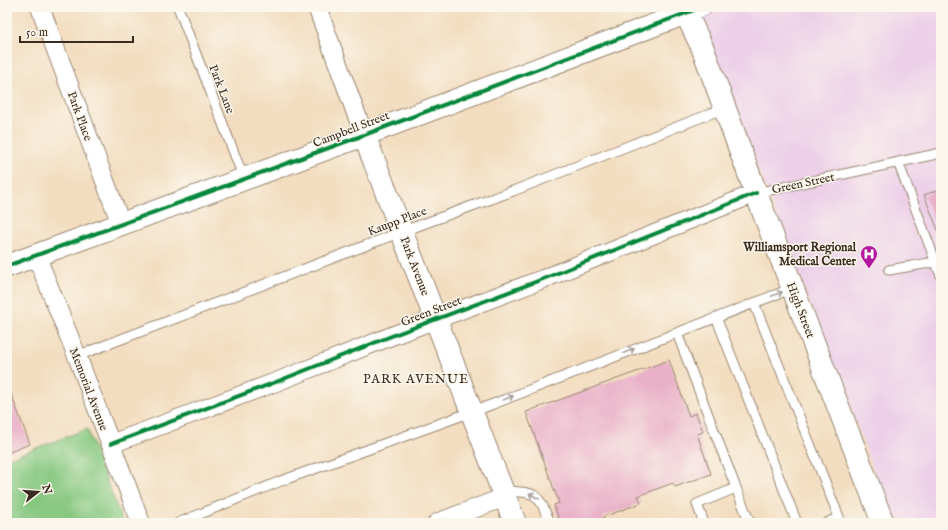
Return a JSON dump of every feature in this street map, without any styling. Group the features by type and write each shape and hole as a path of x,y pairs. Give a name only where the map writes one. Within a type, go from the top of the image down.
{"street":[{"name":"Park Place","path":"40,7 121,224"},
{"name":"Park Avenue","path":"317,7 401,232 515,523"},
{"name":"Campbell Street","path":"7,266 364,135 690,9"},
{"name":"High Street","path":"690,9 703,49 756,193 883,523"},
{"name":"Green Street","path":"111,444 550,276 756,193"},
{"name":"Memorial Avenue","path":"36,255 142,523"},
{"path":"437,523 504,494"}],"lane":[{"name":"Park Lane","path":"178,7 244,179"},
{"name":"Kaupp Place","path":"77,356 401,232 513,191 725,108"},
{"name":"Green Street","path":"756,193 941,153"},
{"path":"898,162 941,276"},
{"path":"889,270 935,262"},
{"path":"178,523 281,481 472,412 793,288"},
{"path":"754,303 839,517 827,523"},
{"path":"716,317 797,523"},
{"path":"677,333 750,523"},
{"path":"704,523 697,504 736,488"},
{"path":"504,494 532,493 541,501 550,523"}],"shaded area":[{"name":"Williamsport Regional Medical Center","path":"719,7 941,7 941,523 894,523 699,15"}],"green space":[{"path":"87,429 123,523 7,523 7,459"}],"building":[{"path":"941,189 941,235 940,235 924,195"},
{"path":"669,360 689,416 696,413 703,432 697,434 711,474 675,487 673,483 638,496 641,503 603,517 605,523 560,523 554,505 559,503 526,412"},
{"path":"7,386 30,444 7,453"}],"cycle path":[{"path":"7,266 364,135 702,7"},
{"path":"111,444 543,279 756,193"}],"place":[{"name":"Williamsport Regional Medical Center","path":"869,269"}],"district":[{"name":"PARK AVENUE","path":"416,378"}]}
